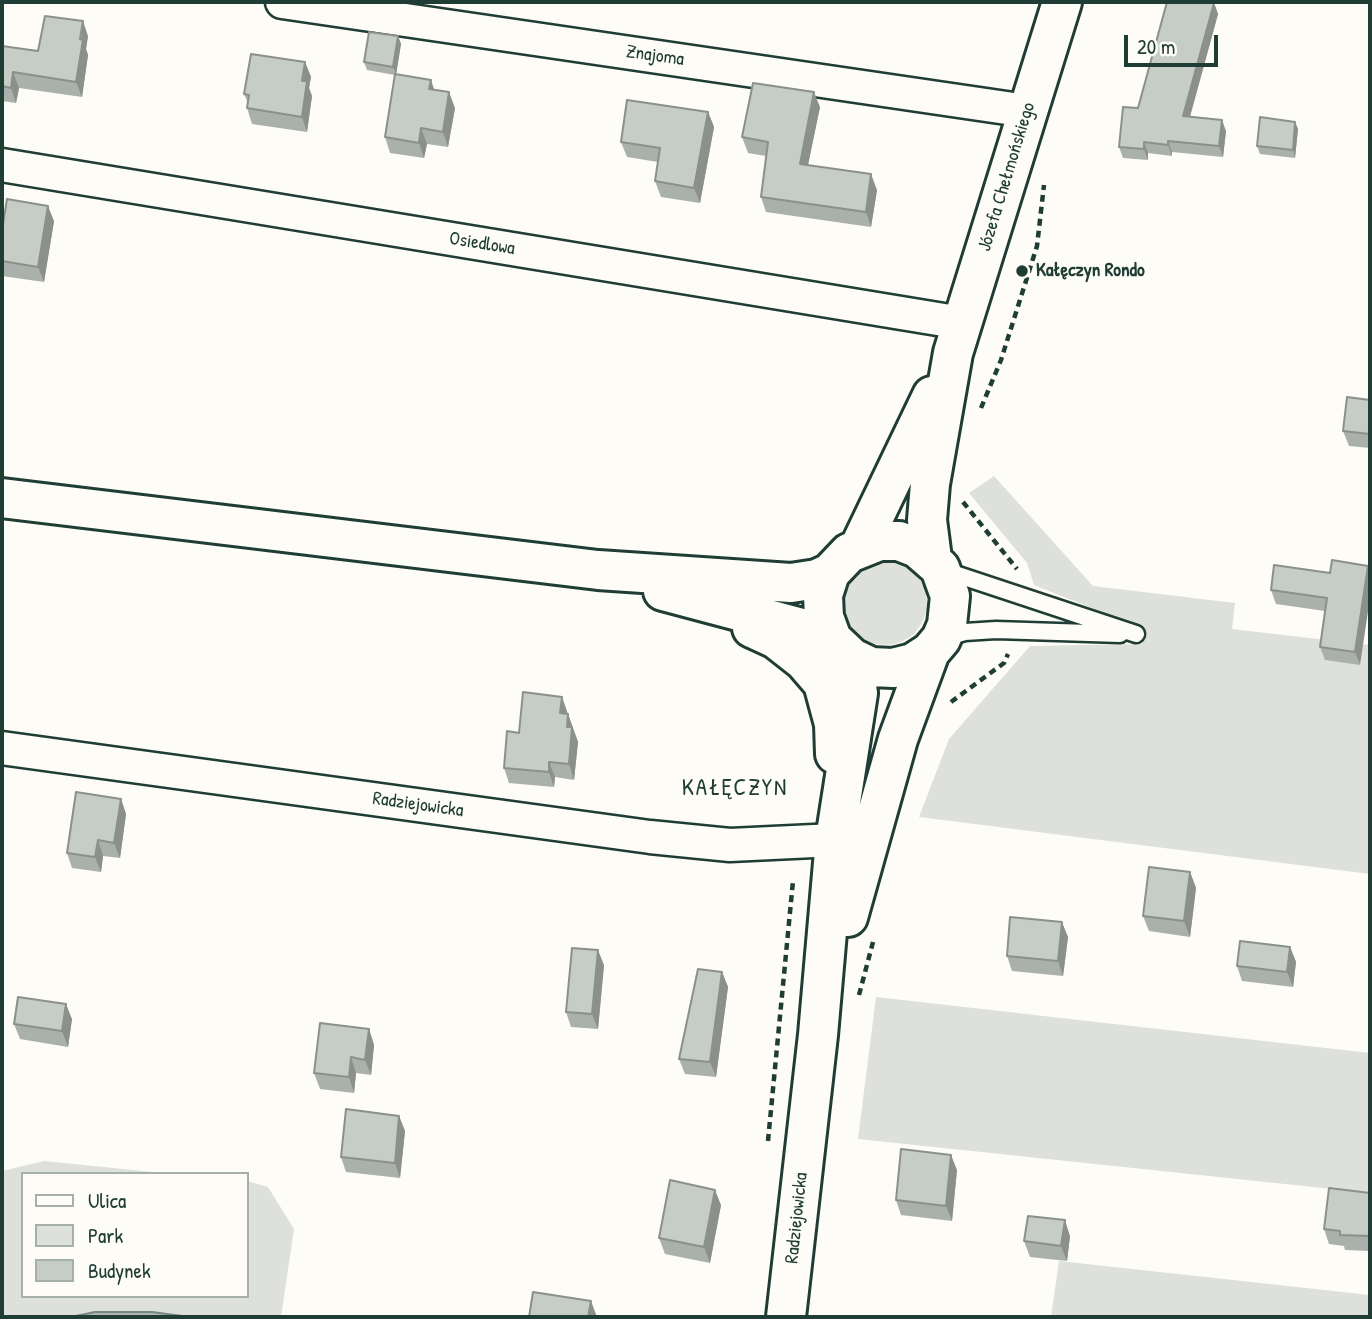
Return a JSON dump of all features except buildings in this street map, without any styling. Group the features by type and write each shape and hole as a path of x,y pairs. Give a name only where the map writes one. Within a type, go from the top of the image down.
{"main road":[{"name":"Józefa Chełmońskiego","path":"936,564 928,508 957,338 1062,2"},
{"name":"Józefa Chełmońskiego","path":"860,546 957,338"},
{"path":"2,498 598,570 791,583 817,579 831,573"},
{"path":"598,570 687,598 754,615 842,649 871,667 892,668 913,663 936,645 951,611 950,596 936,564 917,548 898,541 879,541 860,546 849,553 831,573 823,595 824,617 842,649"},
{"path":"687,598 776,639 804,661 822,683 834,724 835,840"},
{"name":"Radziejowicka","path":"818,1035 866,844 906,715 936,645"},
{"name":"Radziejowicka","path":"786,1317 818,1035 835,840 858,693 842,649"}],"street":[{"name":"Znajoma","path":"282,2 1027,111"},
{"name":"Osiedlowa","path":"2,165 957,338"},
{"name":"Radziejowicka","path":"2,748 650,837 730,845 835,840"}],"lane":[{"path":"936,564 1021,596 1136,634 965,632 936,645"}],"path":[{"path":"977,418 1001,360 1037,246 1043,208"},
{"path":"960,495 1023,579 1021,596"},
{"path":"947,709 954,698 1004,663 1017,631"},
{"path":"768,1146 797,840"},
{"path":"857,1000 874,936"}],"green space":[{"path":"994,476 1093,586 1235,603 1232,629 1370,645 1370,874 919,817 949,739 1030,646 1142,644 1142,628 1034,585 1027,563 969,493"},
{"path":"885,561 901,564 915,573 924,587 927,603 924,619 915,633 901,642 885,645 869,642 855,633 846,619 843,603 846,587 855,573 869,564"},
{"path":"876,997 1370,1053 1370,1193 858,1139"},
{"path":"44,1161 152,1172 21,1172 21,1298 248,1298 248,1181 268,1187 294,1229 281,1317 2,1317 2,1171"},
{"path":"1059,1261 1370,1295 1370,1317 1051,1317"}],"shaded area":[{"path":"95,1312 152,1312 190,1317 71,1317"}],"place":[{"name":"Kałęczyn Rondo","path":"1022,271"}],"district":[{"name":"KAŁĘCZYN","path":"735,789"}]}
